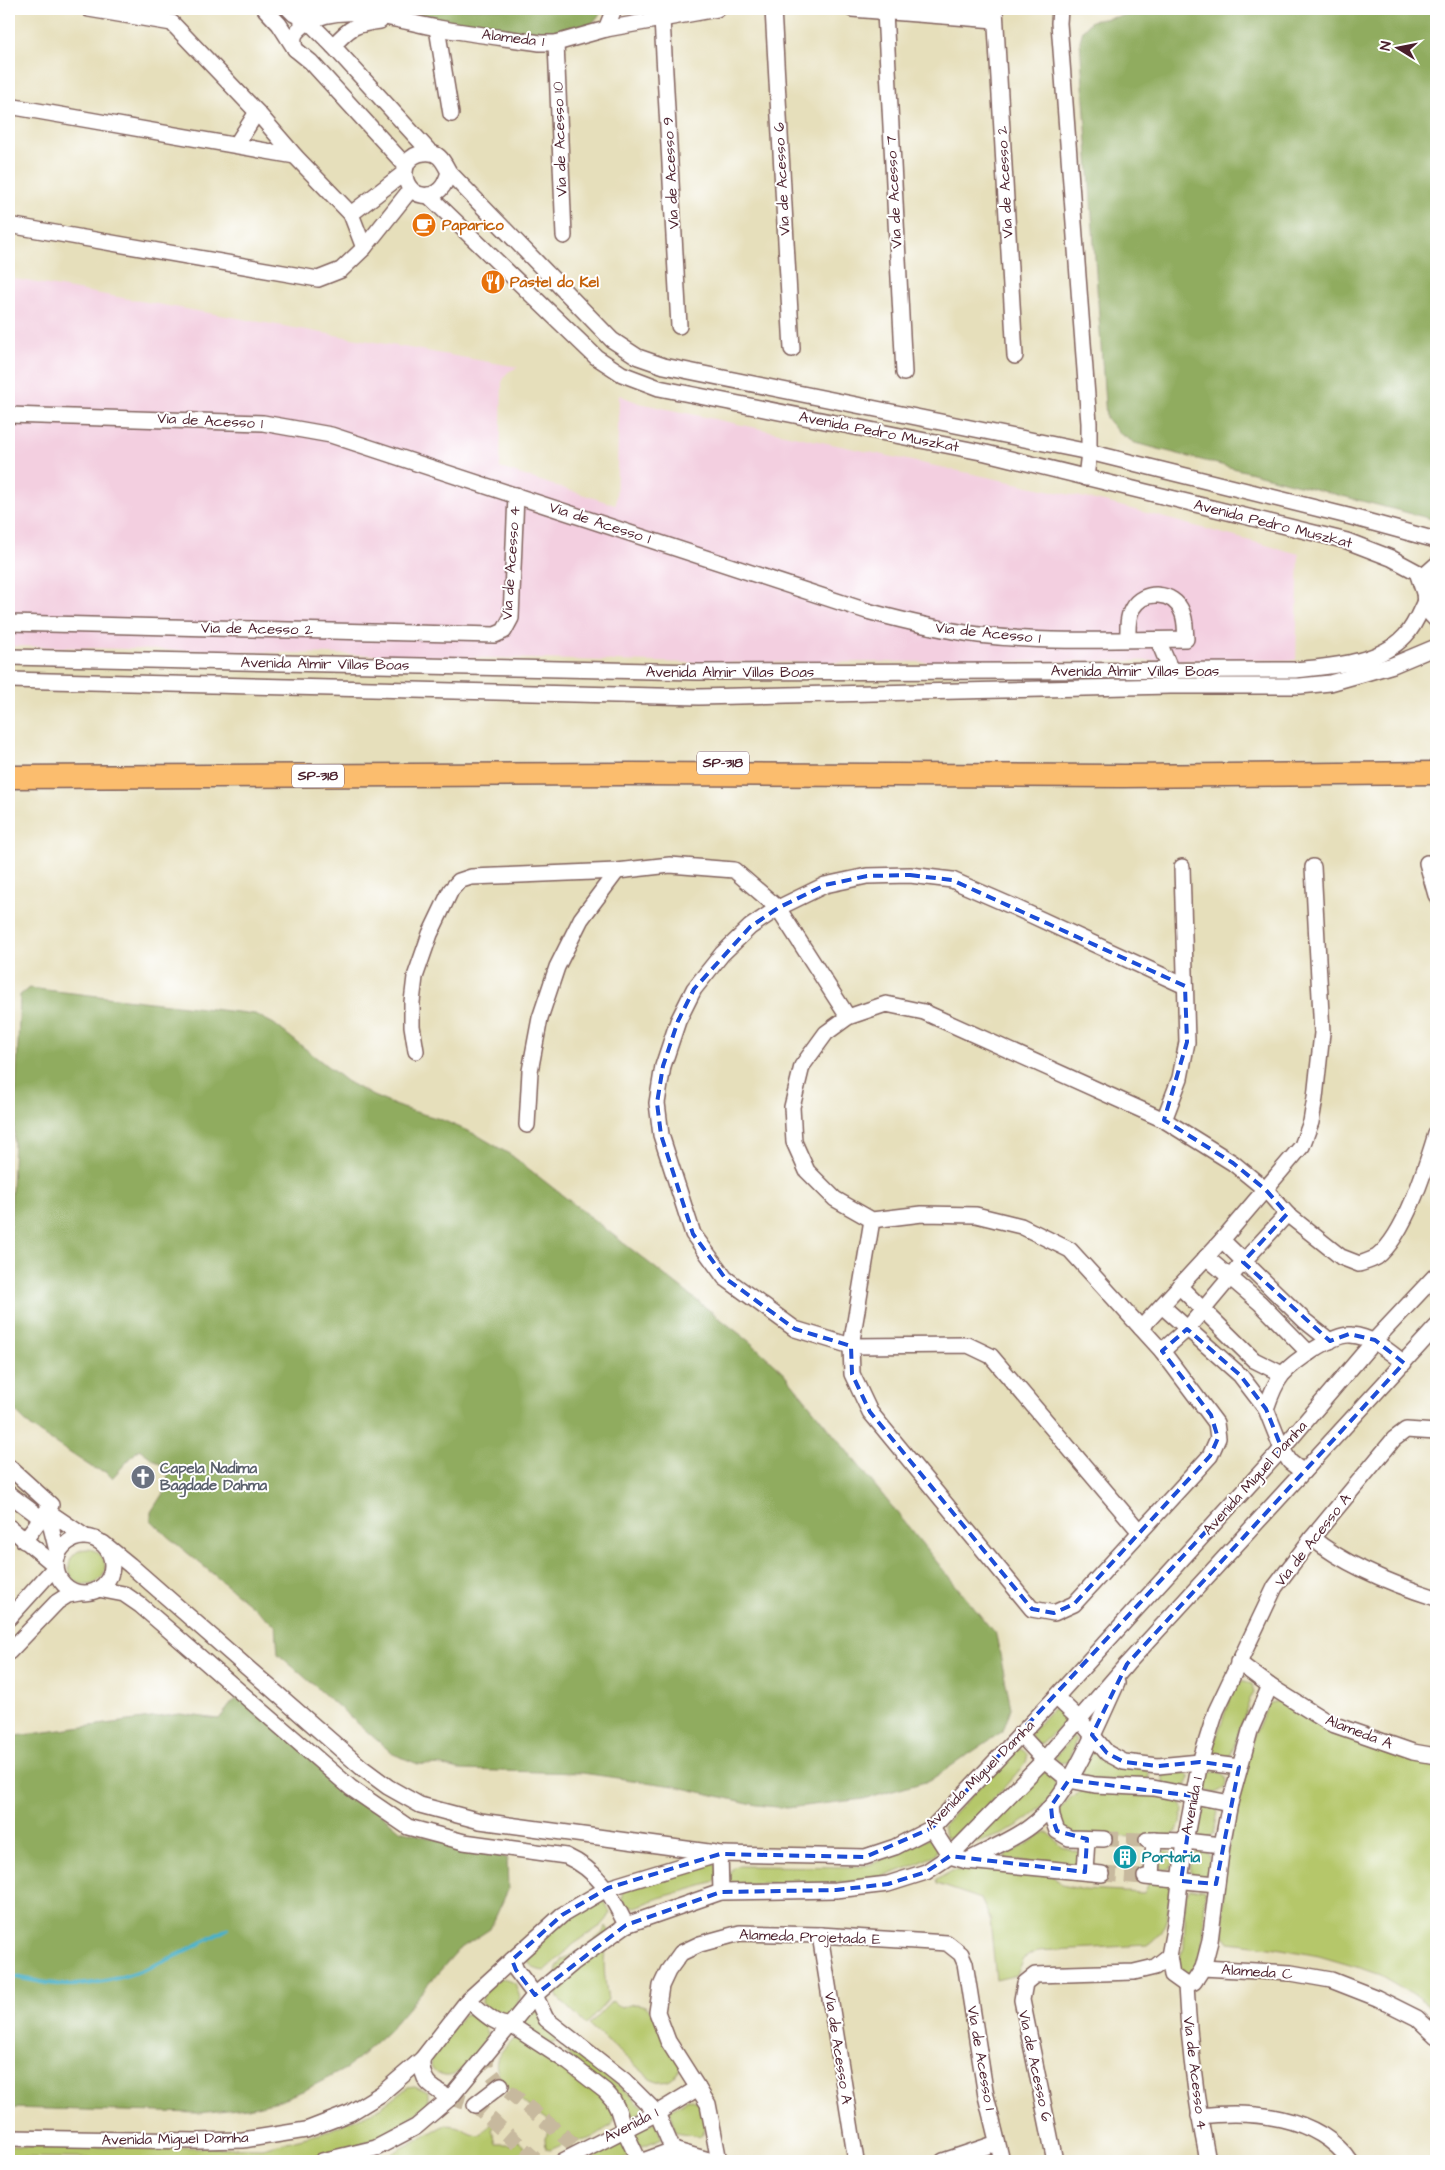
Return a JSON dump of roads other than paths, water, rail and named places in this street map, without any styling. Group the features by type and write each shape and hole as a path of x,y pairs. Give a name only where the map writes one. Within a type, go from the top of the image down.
{"highway":[{"name":"SP-318","path":"9,765 911,762 1436,764"},
{"name":"SP-318","path":"9,777 626,774 1124,776 1436,773"}],"street":[{"path":"88,9 172,23 257,112 294,156 351,214 364,248"},
{"path":"265,9 279,24 295,49 311,62 405,169 407,184 411,190 428,195 439,191 444,186 449,172 441,158 430,152 309,22 294,14 290,9"},
{"path":"606,29 614,9"},
{"name":"Alameda 1","path":"309,22 337,12 356,11 437,28 540,43 556,43 606,29 717,9"},
{"name":"Via de Acesso 6","path":"772,9 792,348"},
{"path":"852,9 885,12 995,14"},
{"path":"1060,9 1059,23 1089,423 1090,452 1086,478"},
{"name":"Via de Acesso 7","path":"885,12 904,373"},
{"name":"Via de Acesso 2","path":"995,14 1015,356"},
{"path":"325,15 345,33 333,46"},
{"name":"Alameda 1","path":"345,33 358,24 397,19"},
{"name":"Via de Acesso 9","path":"662,19 680,326"},
{"path":"295,49 293,38 297,30 309,22"},
{"path":"437,28 451,114"},
{"name":"Via de Acesso 10","path":"556,43 564,236"},
{"path":"9,106 294,156"},
{"path":"236,145 257,112"},
{"path":"351,214 405,169 412,157 418,153 430,152"},
{"name":"Avenida Pedro Muszkat","path":"449,172 612,340 638,357 664,366 1090,452 1436,540"},
{"path":"9,225 318,279 341,270 364,248 411,190"},
{"name":"Avenida Pedro Muszkat","path":"428,195 596,357 622,374 659,388 986,453 1347,541 1391,558 1417,572 1427,610 1436,620"},
{"name":"Via de Acesso 1","path":"10,415 263,423 332,435 867,611 942,629 1009,638 1128,640 1186,640 1182,611 1172,600 1158,595 1144,598 1132,608 1128,622 1128,640"},
{"name":"Via de Acesso 4","path":"504,631 511,618 516,495"},
{"name":"Avenida Almir Villas Boas","path":"9,680 699,697 1170,679 1295,670 1331,666 1368,657 1388,649 1406,636 1412,627 1424,598 1427,573 1436,566"},
{"name":"Via de Acesso 2","path":"9,623 490,635 504,631"},
{"path":"1158,640 1170,679"},
{"name":"Avenida Almir Villas Boas","path":"9,657 698,672 1170,679 1300,686 1330,683 1393,664 1436,647"},
{"path":"1427,863 1436,895"},
{"path":"416,1051 412,1010 416,977 430,934 451,890 456,883 471,877 617,871 670,865 734,870 778,908 848,1016"},
{"path":"1164,1120 1180,1078 1187,1042 1182,867"},
{"path":"1141,1328 1266,1190 1302,1146 1311,1122 1316,1098 1322,1033 1312,867"},
{"path":"528,1125 530,1071 540,1018 557,967 581,919 617,871"},
{"path":"1140,1532 991,1356 968,1345 851,1346 795,1329 725,1278 693,1234 661,1135 657,1103 663,1066 678,1021 694,989 722,954 750,927 778,908 825,885 867,876 910,875 952,880 1185,986"},
{"path":"872,1220 851,1346 852,1374 870,1412 1032,1609 1054,1613 1074,1604 1210,1456 1218,1438 1216,1423 1162,1352 1070,1250 1021,1226 976,1215 922,1214 872,1220 835,1199 807,1171 794,1142 792,1107 802,1066 826,1033 848,1016 886,1004 924,1012 1164,1120 1233,1163 1266,1190 1287,1214 1341,1257 1359,1264 1376,1258 1395,1235 1423,1178 1436,1134"},
{"path":"1162,1352 1188,1329 1243,1262 1287,1214"},
{"path":"1222,1240 1305,1321 1330,1341"},
{"path":"1206,1257 1260,1303 1309,1353"},
{"name":"Avenida Miguel Damha","path":"9,2138 207,2141 243,2140 306,2130 350,2113 380,2094 422,2059 468,2000 512,1960 562,1915 608,1888 720,1854 865,1856 895,1847 932,1828 1056,1697 1282,1449 1375,1340 1436,1275"},
{"path":"1179,1286 1254,1360 1282,1374"},
{"path":"1162,1306 1240,1375 1266,1409 1282,1449 1290,1462 1303,1472"},
{"name":"Avenida Miguel Damha","path":"322,2161 376,2148 416,2127 450,2098 536,1996 573,1963 626,1924 721,1892 836,1890 888,1884 926,1872 950,1856 1044,1760 1127,1664 1436,1327"},
{"path":"1266,1409 1272,1391 1282,1374 1309,1353 1330,1341 1349,1334 1375,1340 1404,1363"},
{"path":"1240,1375 1254,1360"},
{"name":"Via de Acesso A","path":"1238,1662 1275,1587 1312,1538 1394,1439 1406,1430 1436,1432"},
{"path":"9,1467 51,1505 24,1541"},
{"path":"9,1494 84,1536 103,1543 361,1767 388,1787 420,1805 480,1821 720,1854 721,1892"},
{"path":"44,1514 57,1560 58,1576 63,1584 80,1593"},
{"path":"9,1527 24,1541 57,1560"},
{"path":"9,1618 71,1540 84,1536"},
{"path":"1312,1538 1329,1552 1391,1583 1436,1598"},
{"path":"98,1590 105,1584 112,1568 108,1550 103,1543"},
{"path":"9,1652 57,1602 68,1595 98,1590 124,1594 140,1605 351,1788 408,1827 464,1842 566,1856 580,1862 608,1888 626,1924"},
{"name":"Alameda A","path":"1238,1662 1270,1686 1329,1723 1406,1750 1436,1756"},
{"name":"Avenida 1","path":"1169,1956 1181,1880 1184,1841 1200,1762 1216,1711 1238,1662"},
{"path":"968,1861 1032,1826 1051,1806 1069,1780 1127,1664"},
{"path":"1203,1968 1210,1942 1216,1884 1230,1804 1250,1731 1270,1686"},
{"path":"1056,1697 1079,1719 1107,1753 1124,1762 1158,1766 1200,1762 1239,1767"},
{"path":"1020,1734 1044,1760 1069,1780 1094,1785 1153,1788 1230,1804"},
{"path":"1153,1788 1158,1766"},
{"path":"1051,1806 1057,1832 1069,1838 1104,1839"},
{"path":"932,1828 950,1856 968,1861 1102,1874"},
{"path":"1086,1872 1087,1839"},
{"path":"1216,1884 1148,1877 1150,1840 1222,1845"},
{"name":"Alameda Projetada E","path":"698,2088 668,2041 657,2012 658,1998 668,1970 681,1953 700,1944 740,1933 820,1935 947,1943 961,1954"},
{"name":"Via de Acesso A","path":"820,1935 856,2161"},
{"name":"Via de Acesso 1","path":"961,1954 965,1963 986,2096 1002,2161"},
{"path":"1169,1956 1172,1975 1186,1985"},
{"name":"Via de Acesso 6","path":"1055,2161 1022,2000 1025,1983 1035,1975 1134,1972 1155,1967 1169,1956"},
{"path":"512,1960 516,1970 536,1996 546,2019 625,2081 657,2113 673,2150"},
{"name":"Alameda C","path":"1186,1985 1194,1982 1203,1968 1291,1973 1330,1980 1377,1998 1417,2018 1436,2036"},
{"name":"Via de Acesso 4","path":"1186,1985 1188,2032 1199,2116 1208,2161"},
{"path":"468,2000 495,2022 503,2026 511,2025 605,2091 613,2100 618,2110 624,2129 639,2161"},
{"path":"556,2055 568,2036"},
{"path":"422,2059 421,2069 425,2082 450,2098"},
{"path":"475,2105 501,2085"},
{"path":"698,2088 708,2104 719,2161"},
{"name":"Avenida 1","path":"563,2161 657,2113 698,2088"},
{"path":"1199,2116 1215,2114 1272,2117 1301,2124 1324,2136 1342,2151 1350,2161"},
{"path":"943,2161 997,2143"},
{"path":"643,2161 673,2150 712,2161"}],"waterway":[{"path":"9,1976 65,1985 94,1983 114,1979 172,1958 227,1929"}],"tunnel":[{"path":"1104,1839 1147,1840"},
{"path":"1102,1874 1145,1877"},
{"path":"487,2054 486,2066 501,2085 594,2161"},
{"path":"450,2098 475,2105 537,2161"}],"place":[{"name":"Paparico","path":"424,225"},
{"name":"Pastel do Kel","path":"493,282"},
{"name":"Capela Nadima Bagdade Dahma","path":"143,1477"},
{"name":"Portaria","path":"1125,1857"}]}
